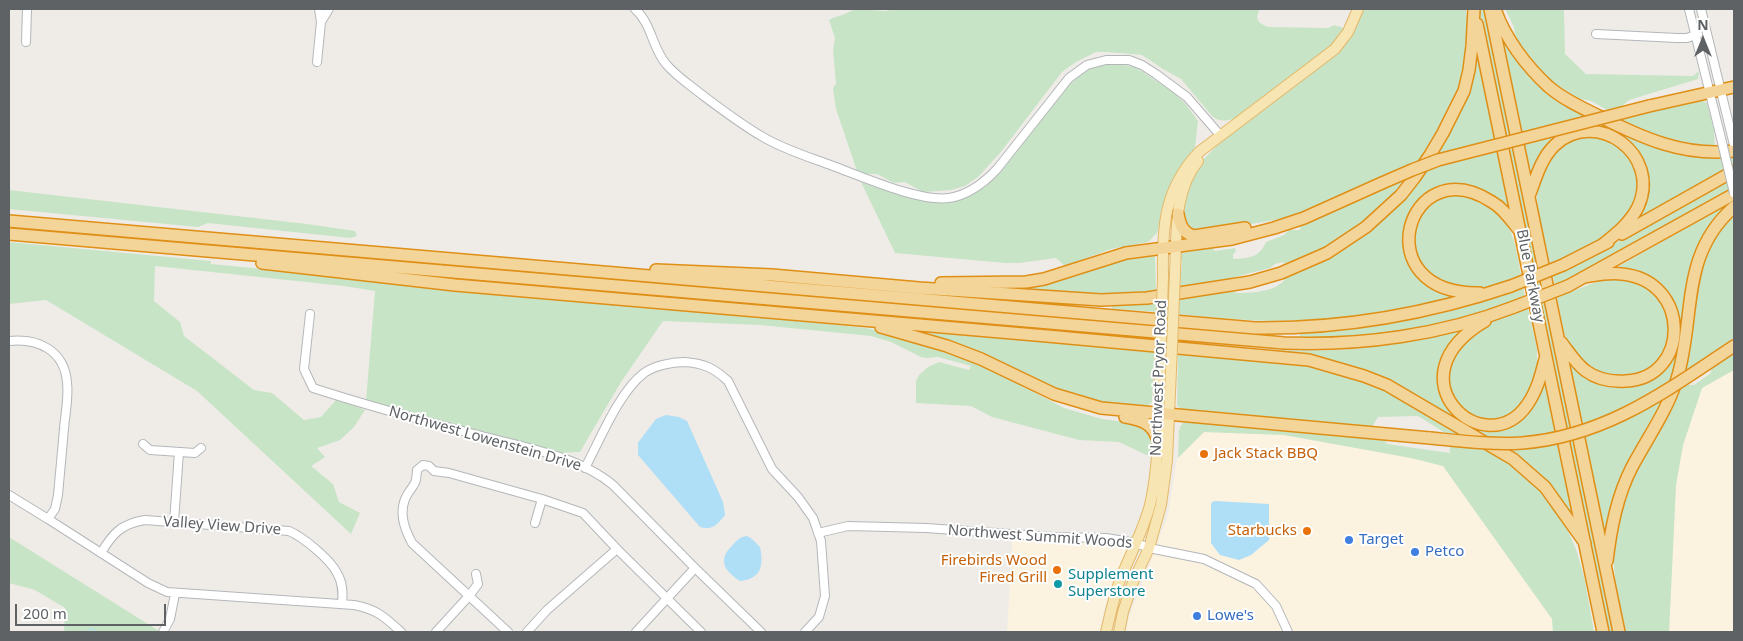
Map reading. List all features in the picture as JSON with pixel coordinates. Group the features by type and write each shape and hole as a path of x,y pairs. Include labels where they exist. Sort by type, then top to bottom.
{"highway":[{"name":"Blue Parkway","path":"1474,9 1602,632"},
{"path":"556,268 725,272 919,288 1101,300 1147,298 1250,282 1281,273 1327,253 1366,227 1401,194 1430,155 1464,91 1470,62 1474,9"},
{"path":"1490,9 1619,632"},
{"path":"1495,9 1513,44 1535,73 1551,88 1580,107 1662,144 1698,152 1734,151"},
{"path":"857,282 1026,282 1044,279 1126,253 1232,239 1304,218 1438,160 1649,106 1734,87"},
{"path":"1529,196 1541,163 1562,139 1584,132 1608,134 1619,139 1638,161 1643,183 1642,195 1631,218 1623,228 1602,245"},
{"path":"9,221 1255,328 1310,327 1384,319 1433,309 1511,286 1563,265 1602,245 1734,171"},
{"path":"1494,292 1472,293 1447,290 1424,275 1411,255 1408,233 1412,221 1418,208 1427,200 1440,193 1464,190 1493,202 1508,216 1521,233"},
{"path":"9,234 1284,344 1327,344 1385,338 1440,328 1499,313 1568,286 1734,193"},
{"path":"1606,573 1610,538 1619,499 1632,467 1666,407 1677,378 1699,255 1716,226 1734,207"},
{"path":"1178,214 1182,228 1186,232 1199,236 1292,222"},
{"path":"188,249 215,257 455,285 1309,360 1364,376 1387,385 1512,459 1545,487 1585,543"},
{"path":"1559,339 1573,358 1586,371 1601,379 1614,382 1632,381 1658,368 1673,344 1675,331 1674,316 1668,302 1650,283 1638,277 1623,274 1609,273 1584,277"},
{"path":"1499,313 1466,333 1457,342 1448,356 1443,383 1445,394 1458,412 1467,419 1489,424 1502,423 1515,417 1526,407 1534,394 1540,380 1546,354"},
{"path":"855,320 947,346 981,359 1054,394 1084,404 1117,410 1497,443 1522,443 1570,435 1599,426 1630,413 1658,397 1734,346"},
{"path":"1026,381 1052,397 1088,411 1147,423 1153,429 1157,438"}],"main road":[{"name":"Northwest Pryor Road","path":"1119,632 1123,612 1133,582 1149,548 1161,505 1165,481 1164,414 1160,370 1164,276 1163,248 1166,210 1177,181 1199,152 1335,49 1348,32 1358,9"},
{"name":"Northwest Pryor Road","path":"1106,632 1112,606 1143,527 1154,486 1157,438 1164,414 1171,370 1178,214 1185,183 1194,166 1220,135"}],"street":[{"path":"26,42 27,9"},
{"path":"317,62 321,22 319,9"},
{"path":"321,22 329,9"},
{"path":"635,9 648,25 657,50 666,65 690,85 763,138 789,150 884,185 927,197 949,198 964,194 986,180 998,169 1064,84 1077,71 1087,65 1106,60 1129,60 1142,65 1156,74 1187,97 1220,135"},
{"path":"1689,9 1734,193"},
{"path":"1702,9 1734,145"},
{"path":"1596,34 1687,38 1695,36 1706,28"},
{"name":"Northwest Lowenstein Drive","path":"310,314 304,369 313,388 387,411 551,455 604,477 761,632"},
{"path":"9,340 23,340 45,345 58,358 65,373 67,392 58,495 55,509 48,519"},
{"path":"585,468 628,389 644,373 659,366 675,362 696,363 717,370 728,381 772,469 798,497 813,518 821,541 825,596 819,617 805,632"},
{"path":"143,444 150,450 195,453 201,448"},
{"path":"174,522 179,452"},
{"path":"508,632 412,543 407,534 402,510 407,495 417,482 417,470 423,465 430,466 434,471 449,473 542,499 583,513 701,632"},
{"path":"9,495 148,583 174,594 354,605 373,610 401,632"},
{"path":"535,523 542,499"},
{"name":"Valley View Drive","path":"101,553 114,533 127,525 145,520 280,530 296,534 336,571 342,589 342,604"},
{"name":"Northwest Summit Woods","path":"818,533 848,526 930,528 1053,537 1106,538 1136,543 1149,548 1204,559 1256,584 1276,606 1288,632"},
{"path":"527,632 547,610 617,549"},
{"path":"636,632 695,568"},
{"path":"436,632 478,584 476,574"},
{"path":"164,632 170,619 174,594"}],"shaded area":[{"path":"1734,370 1734,632 1669,632 1676,485 1683,445 1702,388"},
{"path":"1204,432 1284,435 1411,458 1443,466 1552,619 1553,632 1126,632 1129,617 1168,515 1177,458"},
{"path":"1013,534 1129,542 1104,609 1100,632 1007,632"}],"green space":[{"path":"854,9 884,11 898,9 1260,9 1257,16 1258,21 1269,27 1328,28 1334,25 1344,28 1345,32 1320,56 1292,78 1234,119 1225,121 1212,116 1181,79 1142,55 1096,52 1076,62 1062,72 1000,153 978,177 965,186 951,190 923,192 905,182 894,183 877,174 864,174 857,171 836,109 833,88 836,84 833,50 835,38 829,20"},
{"path":"1360,9 1466,9 1469,45 1459,92 1423,159 1302,212 1281,219 1198,233 1190,232 1182,216 1184,198 1194,171 1224,138 1336,51"},
{"path":"1479,9 1485,9 1613,632 1607,632"},
{"path":"1508,9 1564,9 1565,54 1586,74 1693,76 1699,71 1698,79 1629,100 1622,108 1609,111 1591,101 1580,99 1546,76 1519,43 1506,11"},
{"path":"1499,27 1526,68 1632,135 1734,154 1734,166 1631,223 1643,203 1632,147 1576,131 1531,175"},
{"path":"1476,45 1512,219 1502,208 1453,187 1406,226 1404,235 1405,250 1411,262 1428,279 1454,297 1364,314 1295,321 1252,320 1112,309 1112,303 1233,290 1236,293 1250,293 1273,288 1279,285 1288,274 1356,237 1436,149"},
{"path":"1111,63 1135,67 1173,92 1185,103 1198,121 1195,147 1168,189 1157,233 1148,242 1111,249 1065,266 1056,258 1005,263 895,253 861,182 898,195 933,202 967,197 983,188 999,174 1068,86 1083,72 1092,67"},
{"path":"1700,100 1707,103 1714,131 1715,150 1680,146 1612,119"},
{"path":"1585,137 1609,141 1627,154 1637,173 1638,184 1634,205 1623,221 1594,243 1550,263 1538,210 1537,188 1539,179 1551,157 1559,149 1574,140"},
{"path":"1414,171 1384,207 1331,246 1286,266 1283,262 1275,264 1270,268 1227,279 1227,281 1180,290 1182,260 1179,259 1180,253 1212,248 1215,251 1235,248 1236,251 1233,259 1253,256 1260,251 1266,242 1284,235 1289,230 1300,230 1300,222"},
{"path":"1734,177 1734,189 1579,276 1555,286 1553,275 1605,249"},
{"path":"9,190 307,224 355,231 357,236 350,238 208,223 198,227 9,209"},
{"path":"1460,193 1486,204 1504,219 1512,236 1521,275 1495,285 1474,289 1441,284 1414,259 1414,221 1435,199"},
{"path":"1729,203 1729,206 1712,225 1674,374 1606,542 1567,357 1626,386 1643,382 1671,357 1669,301 1616,268"},
{"path":"1731,214 1734,223 1734,338 1680,375 1705,249"},
{"path":"9,242 211,261 211,264 866,328 920,340 972,360 1064,408 1102,419 1141,424 1151,433 1153,458 1119,442 1079,440 992,417 971,406 916,403 916,381 919,375 928,367 939,362 969,370 971,366 938,357 921,357 891,342 871,336 760,325 663,321 621,382 580,452 558,453 366,401 375,291 155,266 154,301 180,322 184,336 254,390 272,393 304,420 321,417 337,399 365,410 354,427 340,440 317,448 325,457 311,466 333,484 339,502 360,513 351,534 197,391 46,300 9,304"},
{"path":"1155,255 1156,293 1125,297 1000,288 1018,287 1115,259"},
{"path":"1616,278 1644,286 1658,297 1666,310 1669,326 1666,350 1651,370 1626,380 1590,372 1570,347 1564,333 1557,297 1599,281"},
{"path":"1523,287 1525,297 1498,308 1443,323 1386,333 1300,339 1300,333 1386,324 1442,313 1469,306"},
{"path":"1528,308 1537,349 1537,366 1527,398 1506,417 1488,420 1472,416 1455,402 1451,395 1448,371 1456,349 1489,322"},
{"path":"1466,328 1458,336 1443,360 1453,411 1502,425 1544,380 1575,526 1550,490 1379,379 1229,349 1228,347 1288,350 1368,348"},
{"path":"905,329 1155,350 1152,402 1147,406 1103,402 1074,395 963,349"},
{"path":"1178,352 1317,366 1380,387 1507,461 1541,490 1566,526 1577,552 1585,581 1594,632 1553,632 1552,619 1443,466 1411,458 1284,435 1204,432 1178,458 1179,430 1181,429 1179,428 1183,423 1189,421 1382,436 1387,444 1450,453 1449,443 1453,438 1418,416 1378,417 1372,427 1204,414 1181,409 1177,406"},
{"path":"1734,353 1734,370 1702,388 1683,445 1676,485 1669,632 1626,632 1616,589 1613,557 1620,501 1675,389 1685,385 1694,385 1711,373 1711,368"},
{"path":"9,537 159,631 64,632 65,608 35,590 9,583"}],"water":[{"path":"666,415 679,417 687,421 723,502 725,515 717,524 711,527 700,527 638,455 638,443 640,440 656,419"},
{"path":"1215,501 1269,504 1269,540 1251,555 1239,560 1220,555 1211,543 1211,504"},
{"path":"747,536 760,547 762,560 757,574 753,578 740,581 727,570 724,562 727,552 736,541"}],"waterway":[{"path":"86,632 91,628 97,632"}],"place":[{"name":"Jack Stack BBQ","path":"1204,454"},
{"name":"Starbucks","path":"1307,531"},
{"name":"Target","path":"1349,540"},
{"name":"Petco","path":"1415,552"},
{"name":"Firebirds Wood Fired Grill","path":"1057,570"},
{"name":"Supplement Superstore","path":"1058,584"},
{"name":"Lowe's","path":"1197,616"}]}
